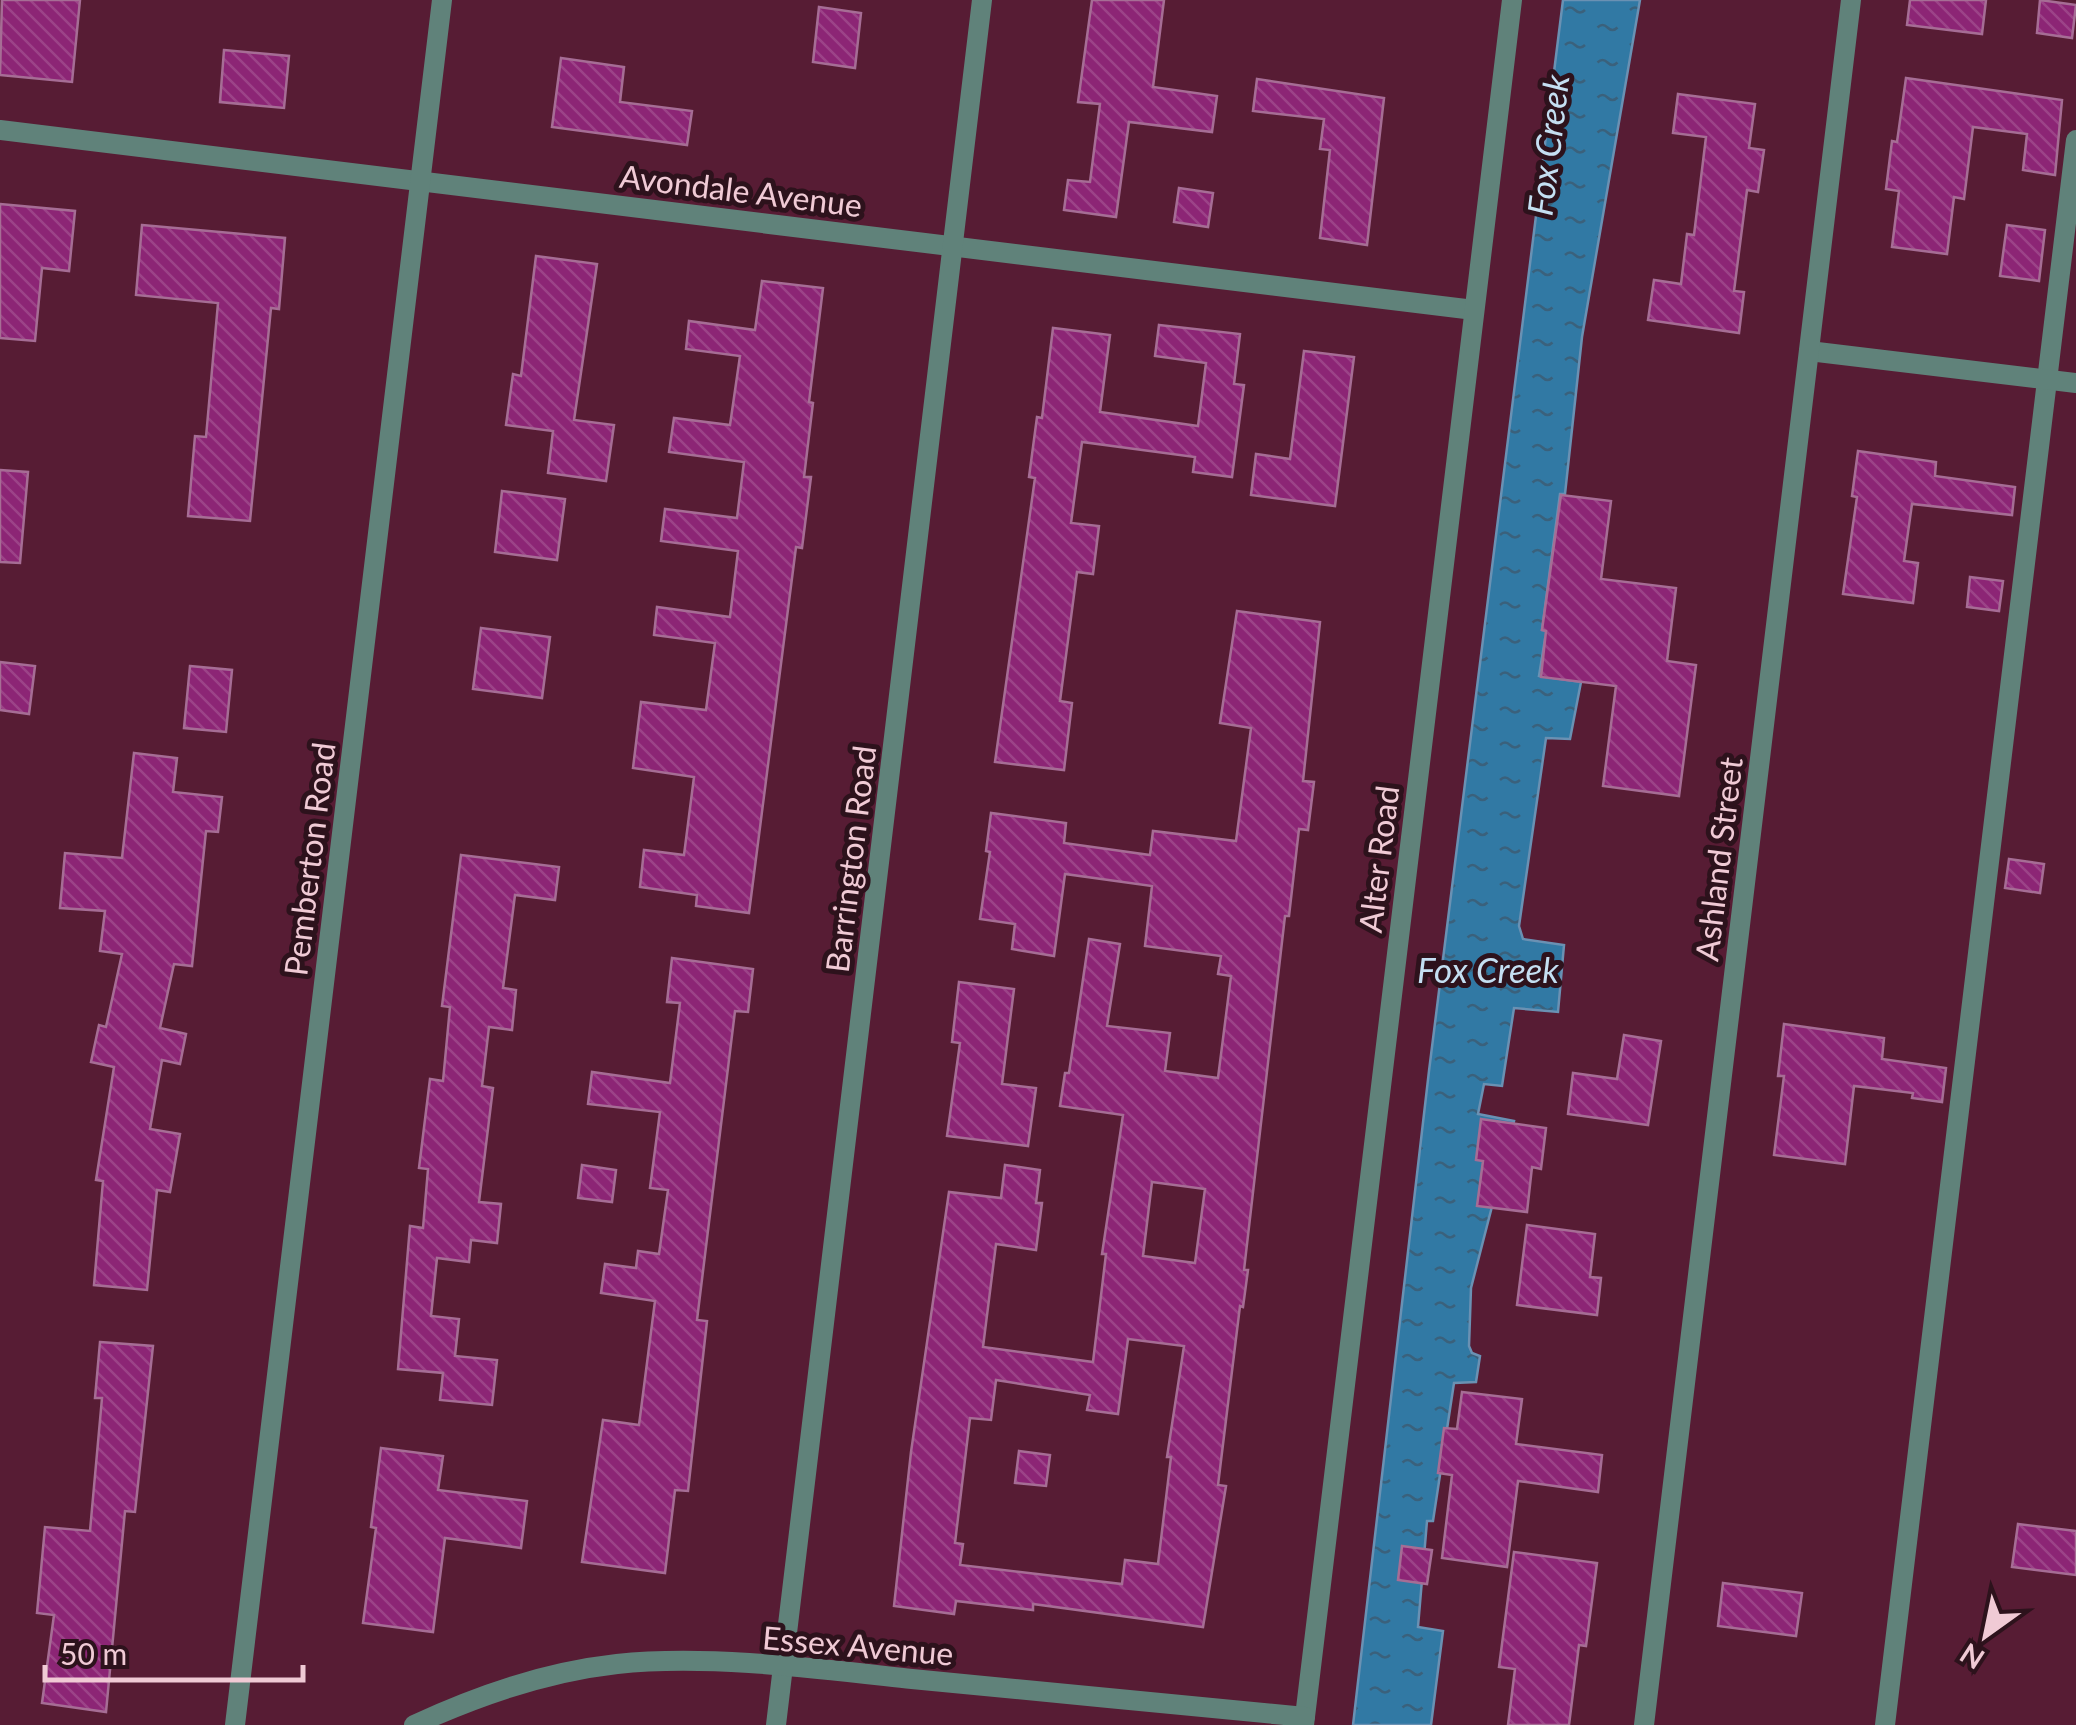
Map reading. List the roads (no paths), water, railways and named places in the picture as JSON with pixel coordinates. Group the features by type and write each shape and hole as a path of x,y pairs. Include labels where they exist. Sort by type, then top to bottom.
{"street":[{"name":"Pemberton Road","path":"235,1725 442,0"},
{"name":"Barrington Road","path":"776,1725 982,0"},
{"name":"Alter Road","path":"1304,1721 1512,0"},
{"name":"Ashland Street","path":"1644,1725 1851,0"},
{"name":"Avondale Avenue","path":"0,130 1474,310"},
{"path":"1885,1725 2076,140"},
{"path":"1809,350 2076,384"},
{"name":"Essex Avenue","path":"414,1725 495,1691 544,1676 618,1664 692,1662 1304,1721"}],"water":[{"name":"Fox Creek","path":"1563,0 1640,0 1582,337 1565,494 1560,494 1542,630 1594,638 1592,645 1545,639 1539,676 1581,682 1570,739 1546,738 1519,926 1523,939 1564,945 1558,1012 1514,1008 1502,1086 1484,1084 1478,1114 1514,1121 1471,1288 1469,1346 1472,1353 1480,1356 1476,1382 1454,1383 1433,1521 1427,1521 1418,1627 1443,1631 1431,1725 1353,1725 1429,1071"}]}
